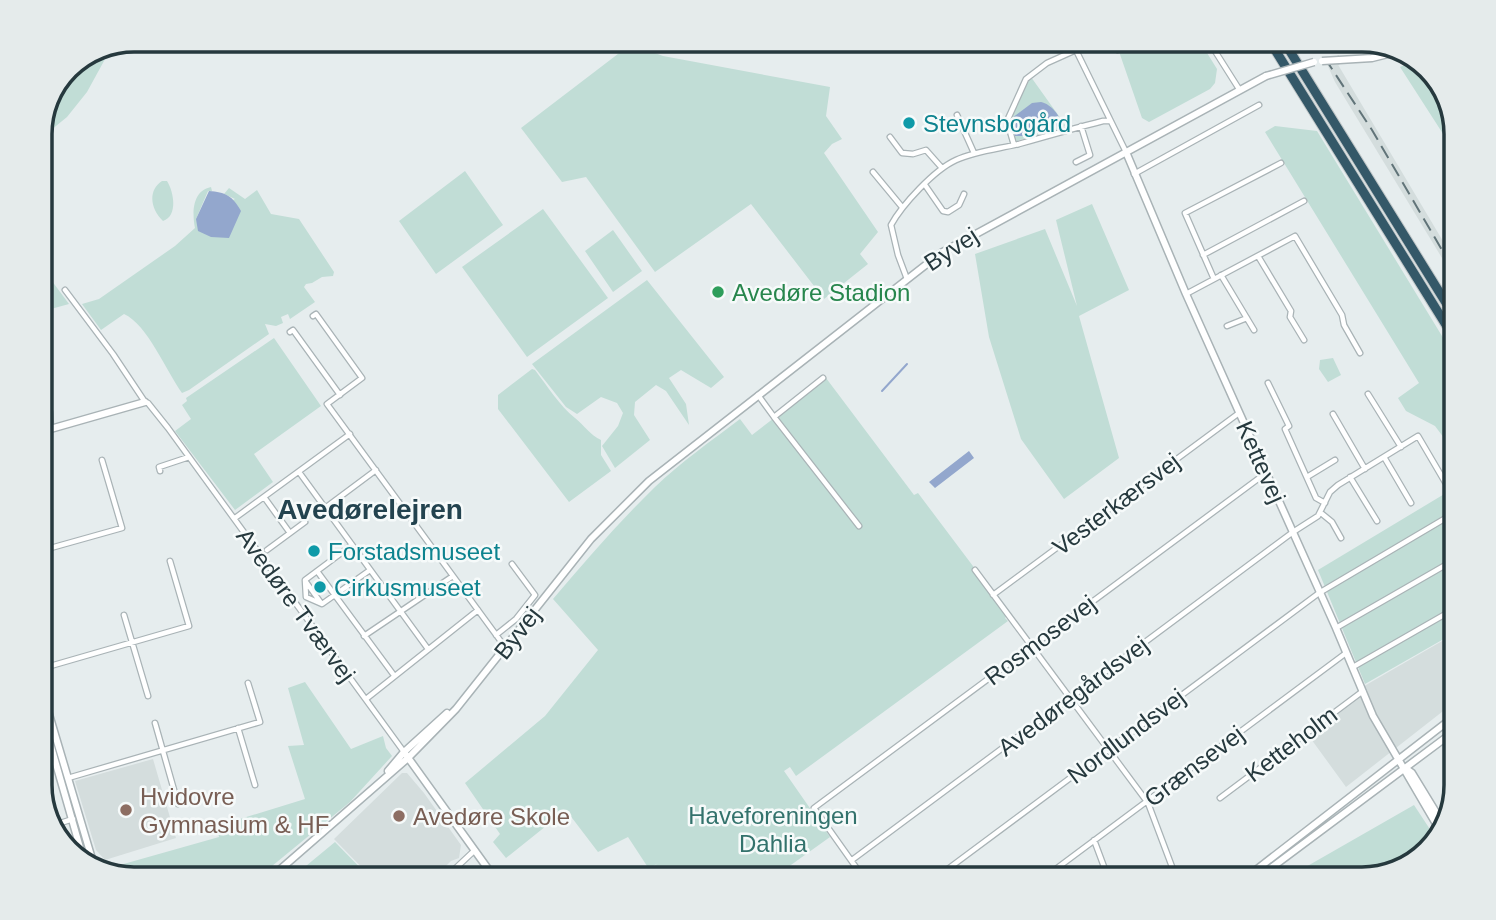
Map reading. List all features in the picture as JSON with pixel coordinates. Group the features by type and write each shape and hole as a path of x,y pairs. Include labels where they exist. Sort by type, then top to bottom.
{"highway":[{"path":"1276,52 1443,321"},
{"path":"1290,52 1443,298"}],"street":[{"path":"1014,145 1007,121 1026,79 1047,63 1072,52"},
{"path":"1077,52 1126,152"},
{"path":"1216,52 1239,89"},
{"name":"Byvej","path":"283,867 373,789 462,701 591,539 649,481 757,394 941,253 1266,76 1318,62 1383,55"},
{"path":"1134,174 1259,105"},
{"path":"957,115 974,153"},
{"path":"907,279 902,270 891,225 902,207 943,168 954,160 974,153 1110,121"},
{"path":"1076,162 1090,155 1081,126"},
{"path":"890,137 902,153 913,154 926,150 943,168"},
{"name":"Kettevej","path":"1126,152 1186,294 1378,726 1405,768"},
{"path":"1214,279 1185,213 1281,163"},
{"path":"873,172 902,207"},
{"path":"925,185 943,211 947,212 959,205 964,194"},
{"path":"1203,255 1304,201"},
{"path":"1186,294 1295,236 1342,315 1344,326 1360,353"},
{"path":"1258,256 1292,311 1290,317 1304,340"},
{"path":"1221,275 1254,330"},
{"name":"Avedøre Tværvej","path":"65,290 406,755"},
{"path":"313,316 316,314 362,378 327,404 505,648"},
{"path":"1227,326 1247,318"},
{"path":"290,332 293,330 340,394"},
{"path":"774,417 823,379"},
{"path":"1268,383 1289,426 1285,429 1316,498 1326,503"},
{"path":"757,394 859,526"},
{"path":"1368,394 1401,447"},
{"path":"53,428 145,402"},
{"name":"Vesterkærsvej","path":"993,595 1239,413"},
{"path":"1332,414 1365,469"},
{"path":"234,519 350,434"},
{"path":"1341,538 1332,522 1321,513 1334,488 1419,436 1444,479"},
{"path":"160,471 159,467 189,457"},
{"path":"1384,457 1411,503"},
{"path":"53,547 122,527 102,460"},
{"path":"1307,477 1335,460"},
{"path":"325,508 376,470"},
{"path":"299,472 428,649"},
{"name":"Rosmosevej","path":"852,860 814,808 1266,473"},
{"path":"1350,477 1377,521"},
{"path":"264,497 290,533"},
{"name":"Avedøregårdsvej","path":"852,860 1321,513"},
{"name":"Nordlundsvej","path":"950,867 1319,593 1444,519"},
{"path":"267,550 305,522"},
{"path":"305,580 352,545"},
{"path":"53,664 189,626 170,561"},
{"path":"496,635 516,619 535,595 512,564"},
{"path":"1336,628 1444,566"},
{"path":"322,604 370,570"},
{"path":"975,570 1146,801 1172,867"},
{"path":"317,571 393,674"},
{"path":"364,636 453,576"},
{"path":"305,580 306,597"},
{"path":"305,580 322,604"},
{"path":"296,604 306,597"},
{"path":"306,597 322,604"},
{"path":"366,699 478,610"},
{"path":"124,615 148,696"},
{"path":"1353,667 1444,615"},
{"name":"Grænsevej","path":"1058,867 1347,653"},
{"path":"65,779 260,722 248,683"},
{"name":"Ketteholm","path":"1220,798 1363,691"},
{"path":"155,723 178,804"},
{"path":"1260,867 1444,724"},
{"path":"238,728 255,785"},
{"path":"1272,867 1444,739"},
{"path":"53,742 90,855"},
{"path":"406,755 487,867"},
{"path":"1405,768 1412,773 1438,815"},
{"path":"1405,768 1407,776 1435,822"},
{"path":"61,823 76,818"},
{"path":"76,818 82,849"},
{"path":"1094,840 1104,867"},
{"path":"456,867 475,849"},
{"path":"852,860 857,867"}],"shaded area":[{"path":"1337,63 1443,241 1443,260 1335,82 1327,64"},
{"path":"1444,640 1444,710 1346,787 1306,732 1366,685"},
{"name":"Hvidovre Gymnasium & HF","path":"153,759 176,838 105,860 96,850 75,781"},
{"name":"Avedøre Skole","path":"402,773 407,773 461,845 459,858 445,867 361,867 334,839"}],"green space":[{"path":"621,52 652,52 830,87 826,116 842,139 832,144 824,153 878,232 860,254 868,264 824,299 751,204 655,272 586,177 562,182 521,128"},
{"path":"1119,52 1206,52 1217,69 1215,83 1210,89 1149,122 1142,118"},
{"path":"106,58 87,92 67,117 53,128 54,118 66,89 76,76"},
{"path":"1405,65 1412,69 1434,97 1442,118 1443,134 1400,67"},
{"path":"1031,77 1066,126 1010,143 1003,120 1007,114 1012,113"},
{"path":"1275,126 1317,131 1443,338 1443,437 1435,426 1406,411 1398,398 1419,383 1265,132"},
{"path":"465,171 503,225 436,274 399,221"},
{"path":"162,181 167,181 173,197 171,214 163,221 152,201 154,190"},
{"path":"211,187 212,191 208,191 196,219 235,199 224,194 229,188 245,199 257,190 271,214 299,219 334,272 333,276 322,277 304,287 315,302 290,319 288,314 281,317 283,323 276,326 265,324 269,334 182,393 149,338 132,319 124,314 101,330 82,304 99,299 175,246 195,228 195,203 200,193"},
{"path":"1092,204 1129,290 1079,316 1119,458 1064,499 1021,439 989,337 975,254 1045,229 1077,306 1056,220"},
{"path":"543,209 608,298 527,357 462,267"},
{"path":"613,230 642,271 613,292 585,251"},
{"path":"647,280 724,377 711,388 681,370 669,378 686,404 689,425 666,391 656,385 635,402 634,415 650,440 615,468 602,446 618,426 623,413 617,403 601,397 577,414 566,407 532,364"},
{"path":"53,282 69,304 53,308"},
{"path":"274,338 321,406 254,454 273,482 235,510 175,431 191,419 182,405 187,401 186,398"},
{"path":"1333,358 1341,375 1328,382 1319,369 1320,360"},
{"path":"532,369 564,407 601,440 601,455 611,471 569,502 498,409 498,395"},
{"name":"Haveforeningen Dahlia","path":"826,378 914,495 918,493 1009,614 1005,618 1008,621 796,776 790,767 784,771 830,837 788,867 653,867 658,863 648,867 628,837 598,852 566,810 506,858 493,842 500,834 465,783 545,716 598,650 553,599 629,514 686,460 740,419 752,435"},
{"path":"1444,494 1444,639 1365,684 1318,570"},
{"path":"305,682 351,749 383,736 386,748 392,756 350,802 271,867 120,866 219,837 217,826 305,799 288,746 304,745 288,688"},
{"path":"1414,805 1431,830 1412,851 1383,865 1306,867"},
{"path":"335,842 359,867 305,867"}],"water":[{"path":"1041,102 1055,111 1061,125 1015,136 1011,126 1012,118 1032,103"},
{"path":"209,191 228,196 241,211 229,238 211,237 198,231 196,219"},
{"path":"969,451 974,458 935,488 929,482"}],"waterway":[{"path":"882,391 907,364"}],"railway":[{"path":"1321,52 1372,130 1443,252"}],"place":[{"name":"Stevnsbogård","path":"909,123"},
{"name":"Avedøre Stadion","path":"718,292"},
{"name":"Forstadsmuseet","path":"314,551"},
{"name":"Cirkusmuseet","path":"320,587"},
{"name":"Hvidovre Gymnasium & HF","path":"126,810"},
{"name":"Avedøre Skole","path":"399,816"}],"district":[{"name":"Avedørelejren","path":"370,509"}]}
